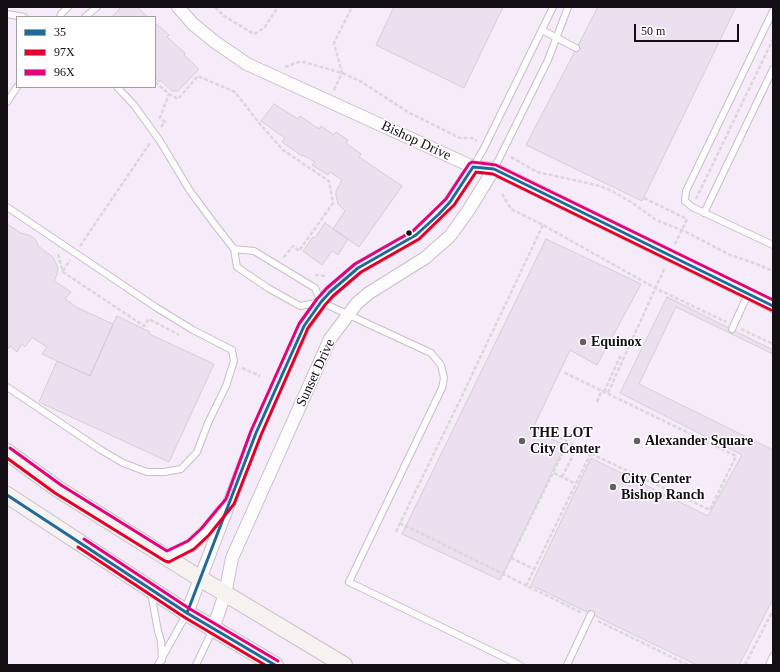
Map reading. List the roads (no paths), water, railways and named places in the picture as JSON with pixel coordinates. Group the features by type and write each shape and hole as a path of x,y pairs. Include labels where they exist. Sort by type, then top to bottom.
{"main road":[{"path":"7,452 58,489 225,594 344,665"},
{"path":"7,495 187,613 275,665"}],"street":[{"name":"Bishop Drive","path":"178,7 193,24 215,42 247,64 473,167 494,169 773,306"},
{"path":"187,613 256,433 304,326 330,292 358,268 416,235 450,202 473,167"},
{"name":"Sunset Drive","path":"213,629 225,594 232,558 330,339 357,303 369,293 425,258 450,236 468,211 494,169"},
{"path":"167,557 191,545 205,532 230,502"}],"lane":[{"path":"60,16 68,7"},
{"path":"86,16 96,7"},
{"path":"473,167 486,145 553,7"},
{"path":"494,169 548,60 568,7"},
{"path":"773,11 686,191 685,201 692,207 773,245"},
{"path":"7,14 18,16"},
{"path":"542,30 576,48"},
{"path":"704,213 773,69"},
{"path":"7,102 16,88"},
{"path":"118,88 134,105 155,135 190,191 234,249 237,267 268,288 300,306 321,302 431,353 440,365 444,378 442,388 349,582 520,665"},
{"path":"7,207 163,312 193,330 232,350 234,363 226,386 208,423 197,452 181,469 164,472 147,472 123,463 7,387"},
{"path":"234,249 254,251 315,288 321,302"},
{"path":"733,328 748,294"},
{"path":"151,589 158,630 162,642 160,662"},
{"path":"160,662 187,613"},
{"path":"567,665 591,615"},
{"path":"196,665 213,629"},
{"path":"769,665 773,656"}],"place":[{"name":"Equinox","path":"583,342"},
{"name":"THE LOT City Center","path":"522,441"},
{"name":"Alexander Square","path":"637,441"},
{"name":"City Center Bishop Ranch","path":"613,487"}]}
